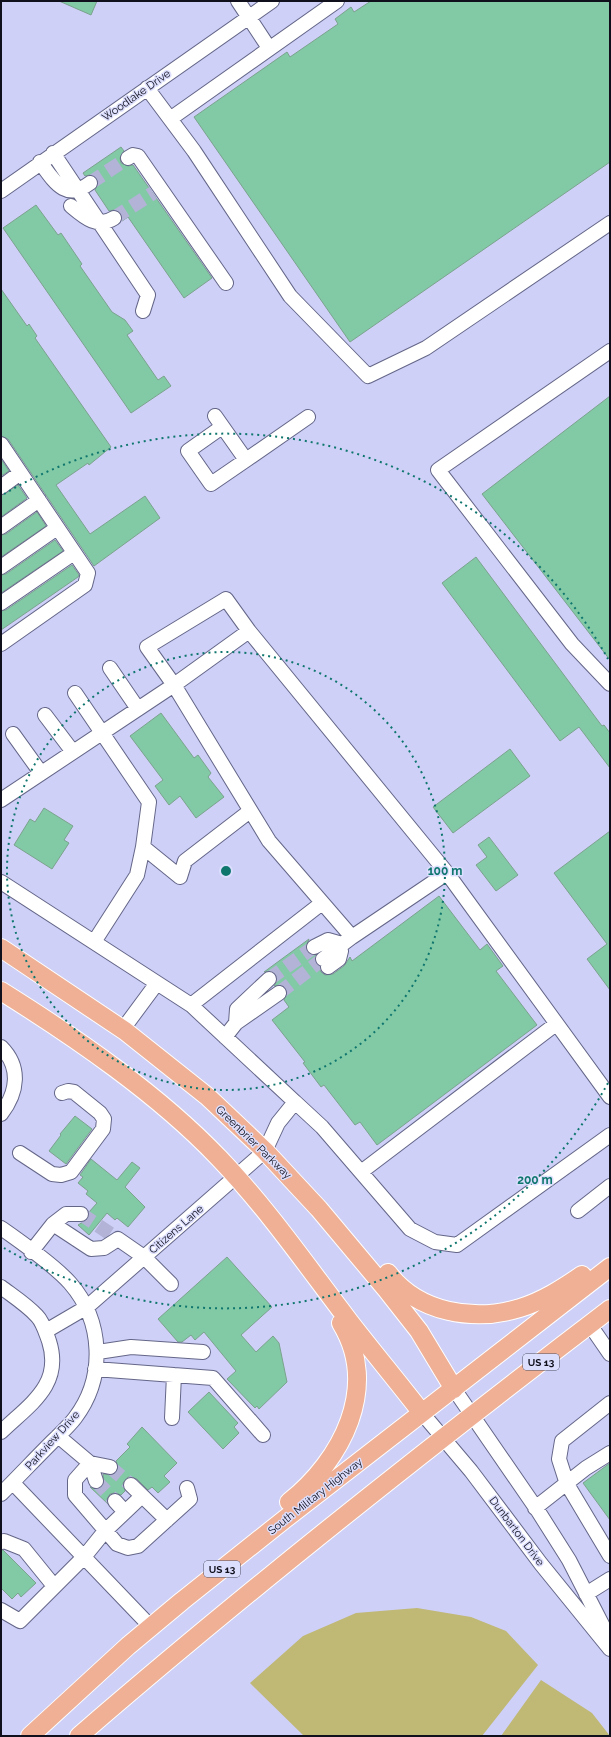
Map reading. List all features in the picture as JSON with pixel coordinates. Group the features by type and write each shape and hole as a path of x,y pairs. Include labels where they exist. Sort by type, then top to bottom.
{"main road":[{"name":"Greenbrier Parkway","path":"1,948 123,1029 208,1097 283,1168 339,1233 419,1331 454,1389"},
{"path":"1,991 121,1073 190,1130 236,1176 290,1242 349,1322 422,1413"},
{"path":"339,1233 378,1262 393,1280 408,1294 433,1307 468,1314 504,1312 540,1300 581,1276 610,1254"},
{"path":"198,1588 242,1538 296,1496 330,1460 344,1436 355,1405 357,1369 352,1343 339,1320 314,1287 290,1242"},
{"name":"South Military Highway","path":"30,1736 151,1627 198,1588 610,1267"},
{"name":"US 13","path":"79,1736 181,1648 442,1437 610,1309"}],"street":[{"path":"238,1 269,48"},
{"name":"Woodlake Drive","path":"1,190 272,1"},
{"path":"170,119 337,1"},
{"path":"147,88 194,151 290,296 368,376 426,348 610,223"},
{"path":"53,153 84,187 100,223 148,295 143,311"},
{"path":"128,158 133,155 138,156 156,190 226,283"},
{"path":"40,162 57,185 70,191 84,187"},
{"path":"72,206 90,220 100,223 108,222 114,218"},
{"path":"610,351 438,470 572,644 610,684"},
{"path":"246,460 218,421 188,451 211,484 246,460 308,417"},
{"path":"1,644 86,585 88,573 2,448"},
{"path":"1,487 20,473"},
{"path":"1,527 39,500"},
{"path":"1,567 58,528"},
{"path":"1,603 74,552"},
{"path":"347,941 322,903 280,855 250,811 174,685 147,647 226,599 249,631 447,874 610,1097"},
{"path":"3,794 41,773 103,733 174,685 249,631"},
{"path":"110,668 138,709"},
{"path":"75,693 149,802 143,847 137,875 94,942"},
{"path":"45,715 73,752"},
{"path":"13,734 41,773"},
{"path":"143,847 180,877 185,862 250,811"},
{"path":"325,963 347,941 447,874"},
{"path":"1,882 191,1004 322,1127 410,1229 435,1242 457,1244 610,1135"},
{"path":"191,1004 322,903"},
{"path":"314,947 328,940 347,941"},
{"path":"236,1023 237,1009 269,979"},
{"path":"123,1029 157,982"},
{"path":"225,1037 236,1023 281,996"},
{"path":"361,1172 556,1024"},
{"path":"1,1047 11,1058 15,1088 10,1102 1,1114"},
{"path":"20,1153 52,1174 61,1175 72,1172 103,1129 104,1119 100,1113 74,1092 68,1091 62,1093"},
{"path":"265,1151 278,1123 295,1102"},
{"name":"Citizens Lane","path":"46,1331 87,1307 265,1151"},
{"path":"578,1211 610,1186"},
{"path":"32,1252 53,1224 66,1214 81,1214"},
{"path":"53,1224 91,1249 104,1248 118,1239 144,1257 171,1284"},
{"name":"Parkview Drive","path":"1,1228 69,1282 87,1307 95,1330 98,1352 87,1398 75,1418 1,1494"},
{"path":"1,1286 38,1316 46,1331 53,1355 51,1377 40,1394 1,1432"},
{"path":"590,1325 610,1354"},
{"path":"98,1352 131,1347 203,1352"},
{"path":"95,1369 213,1378 263,1435"},
{"path":"172,1418 174,1375"},
{"path":"454,1389 569,1560 610,1640"},
{"path":"610,1403 562,1441 559,1459 566,1484 610,1556"},
{"name":"Dunbarton Drive","path":"422,1413 471,1471 541,1564 610,1649"},
{"path":"58,1436 90,1463 110,1467"},
{"path":"535,1508 586,1468 610,1453"},
{"path":"90,1463 96,1481"},
{"path":"90,1463 75,1480 75,1495 117,1544 128,1548 138,1546 190,1499 187,1488"},
{"path":"12,1483 151,1627"},
{"path":"130,1486 168,1520"},
{"path":"1,1610 20,1621 84,1557 105,1531 142,1496"},
{"path":"115,1501 124,1512"},
{"path":"1,1542 4,1541 24,1549 54,1586"},
{"path":"586,1594 610,1579"}],"shaded area":[{"path":"417,1608 471,1617 506,1631 538,1665 482,1736 304,1736 250,1683 303,1636 356,1613"},
{"path":"541,1680 592,1713 610,1736 501,1736"}],"building":[{"path":"59,1 97,1 91,15"},
{"path":"371,1 610,1 610,162 350,342 194,117 287,52 290,57 338,24 335,19 351,7 354,12"},
{"path":"121,147 124,151 120,158 121,163 128,166 133,165 212,278 184,298 128,217 122,221 122,215 119,211 109,211 95,190 98,183 97,178 90,175 85,176 83,173"},
{"path":"36,205 58,235 61,233 82,264 80,266 112,312 125,320 133,331 127,335 158,380 164,376 171,386 131,413 3,228"},
{"path":"1,289 27,326 29,324 37,336 35,338 111,447 89,465 88,463 56,485 90,534 145,496 160,518 94,566 8,439 1,436"},
{"path":"610,396 610,660 482,494"},
{"path":"1,459 9,471 1,476"},
{"path":"18,485 27,498 1,517 1,495"},
{"path":"37,512 46,526 1,557 1,535 6,534"},
{"path":"55,540 63,551 1,593 1,575 6,574"},
{"path":"476,557 602,726 604,725 610,733 610,768 579,727 560,741 442,583"},
{"path":"72,565 79,575 78,577 1,630 1,611 6,610"},
{"path":"161,713 194,758 198,755 211,773 208,777 224,797 196,818 180,796 169,805 155,786 163,780 130,736"},
{"path":"510,749 530,776 453,833 433,807"},
{"path":"44,808 73,826 64,840 69,843 52,869 14,845 30,819 35,822"},
{"path":"610,831 610,990 587,959 607,944 554,873"},
{"path":"489,837 518,875 496,891 476,865 487,857 478,845"},
{"path":"439,896 480,950 487,944 503,966 496,971 537,1025 377,1145 360,1122 355,1125 324,1085 321,1087 303,1063 305,1062 272,1020 289,1007 284,1000 287,992 282,985 274,986 277,981 275,973 271,971 264,972 309,939 306,946 307,951 310,954 316,955 315,960 321,972 325,975 333,974 344,966 350,957 352,961"},
{"path":"75,1116 92,1129 66,1164 49,1151 61,1135 60,1134"},
{"path":"91,1159 117,1180 132,1162 140,1168 125,1187 145,1207 128,1227 117,1218 115,1220 107,1213 89,1235 78,1225 88,1219 89,1212 97,1203 86,1194 88,1191 78,1183 83,1177 80,1175"},
{"path":"227,1257 272,1307 241,1335 256,1352 273,1336 279,1343 287,1382 259,1409 257,1406 255,1408 227,1379 236,1371 204,1332 195,1340 191,1335 182,1342 178,1342 158,1319"},
{"path":"209,1392 238,1423 234,1427 239,1433 223,1449 188,1412"},
{"path":"142,1427 177,1463 164,1476 170,1482 158,1493 152,1487 148,1490 137,1479 128,1477 123,1483 125,1491 121,1495 114,1493 110,1494 107,1499 108,1504 90,1487 99,1489 104,1483 103,1474 112,1475 117,1472 118,1468 116,1461 130,1447 127,1444"},
{"path":"610,1463 610,1520 583,1483"},
{"path":"1,1550 3,1550 36,1583 21,1597 18,1593 12,1599 1,1588"}],"tunnel":[{"path":"90,183 128,158"},
{"path":"114,218 153,193"},
{"path":"269,979 314,947"},
{"path":"279,993 323,959"},
{"path":"81,1214 118,1239"},
{"path":"110,1467 131,1485"},
{"path":"96,1481 115,1501"}]}
